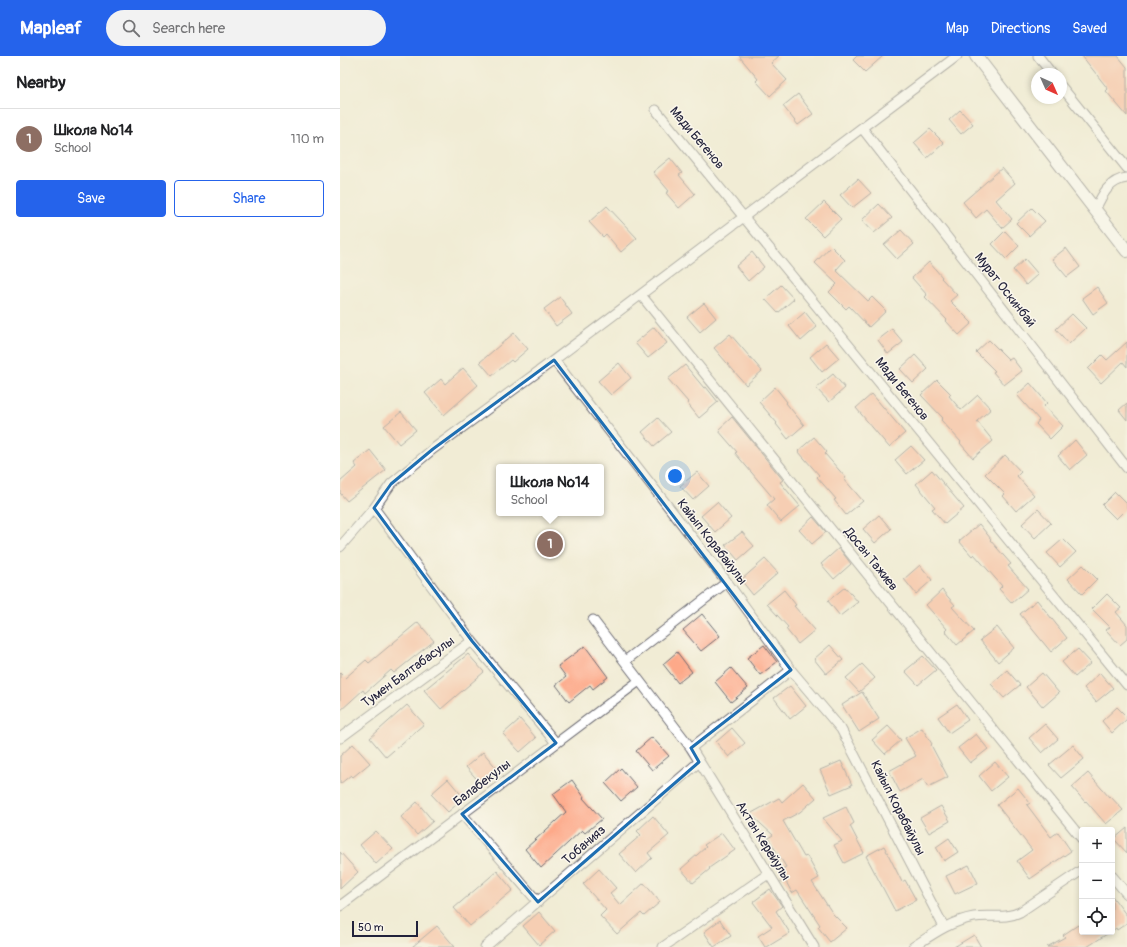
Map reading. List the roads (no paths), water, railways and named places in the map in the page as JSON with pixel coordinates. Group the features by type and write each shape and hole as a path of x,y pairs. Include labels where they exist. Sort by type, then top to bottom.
{"main road":[{"path":"976,56 1127,251"}],"street":[{"path":"340,547 374,508 391,484 427,454 957,56"},
{"path":"1038,56 1047,68"},
{"path":"1067,93 1127,168"},
{"name":"Мади Бегенов","path":"656,110 745,216 1127,685"},
{"name":"Мурат Оскинбай","path":"862,128 1127,468"},
{"path":"1095,210 1102,196 1110,185 1127,178"},
{"name":"Досан Тажиев","path":"640,295 1079,835"},
{"name":"Кайып Корабайулы","path":"554,360 727,582 791,670 841,729 944,927"},
{"path":"374,508 472,641 556,743"},
{"path":"624,661 727,582"},
{"name":"Актан Керейулы","path":"593,620 691,748 814,947"},
{"name":"Тумен Балтабасулы","path":"340,738 472,641"},
{"path":"691,748 791,670"},
{"name":"Балабекулы","path":"340,906 639,681"},
{"name":"Тобанияз","path":"485,947 699,762"},
{"path":"462,814 538,902"},
{"path":"913,947 944,927 976,916 1012,916 1079,872"},
{"path":"663,947 768,874"},
{"path":"1115,880 1127,894"}],"place":[{"name":"Школа №14","path":"550,544"}]}
